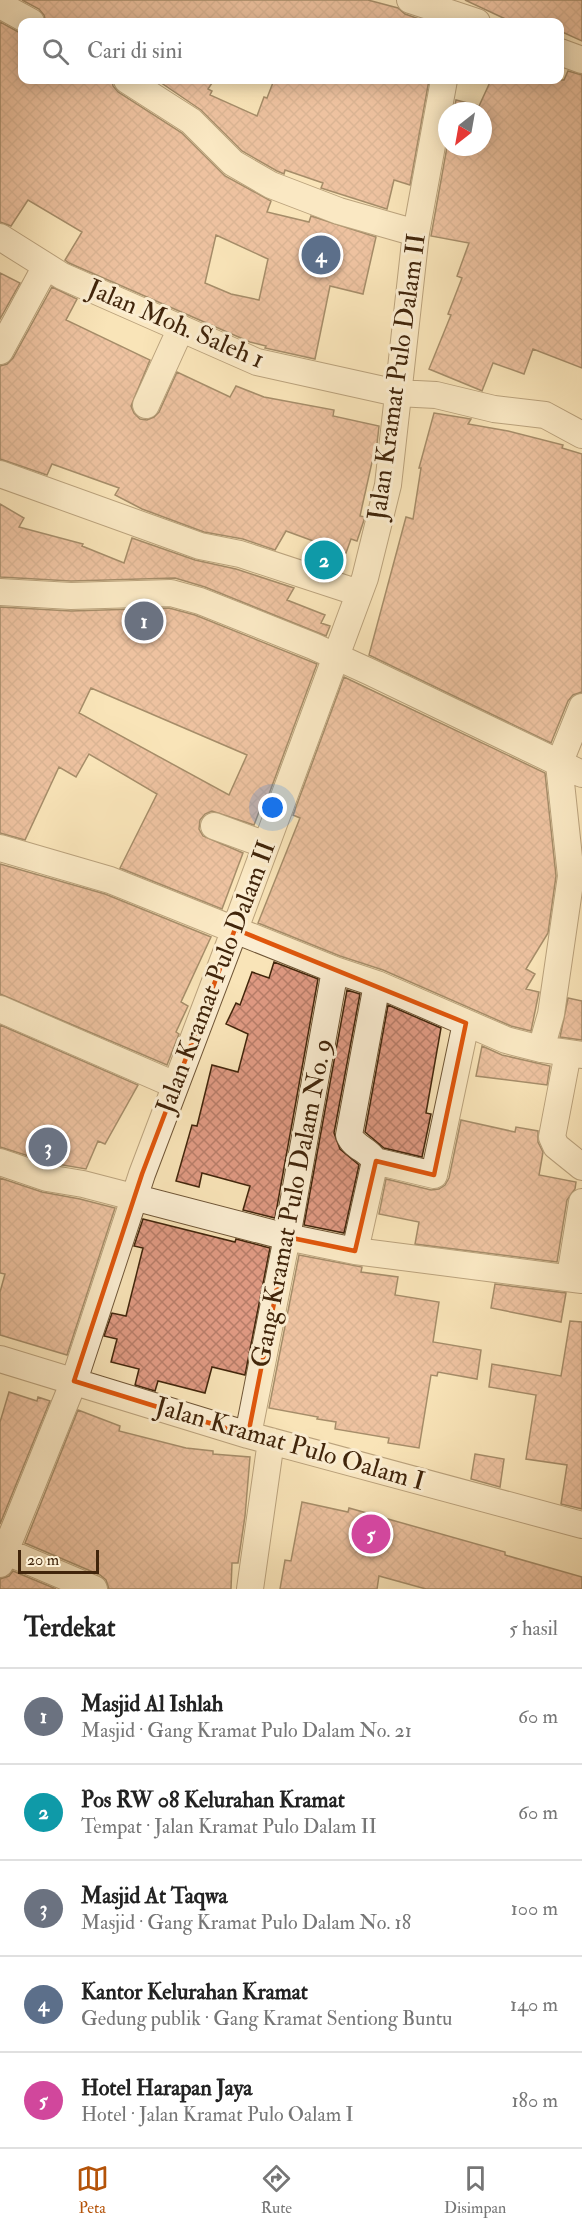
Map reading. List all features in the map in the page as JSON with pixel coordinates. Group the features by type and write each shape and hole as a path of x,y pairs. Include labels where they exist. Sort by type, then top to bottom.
{"street":[{"path":"410,0 462,15"},
{"path":"0,5 24,18"},
{"path":"564,53 582,60"},
{"path":"133,84 191,121 232,163 271,185 339,211 416,233"},
{"name":"Jalan Kramat Pulo Dalam II","path":"2,1555 74,1381 134,1198 365,578 388,484 416,233 443,84"},
{"name":"Jalan Moh. Saleh 1","path":"0,237 62,276 257,362 397,393 436,395 494,409 545,415 582,435"},
{"path":"0,351 45,266"},
{"path":"146,405 181,328"},
{"path":"0,474 200,546 240,554 359,593"},
{"path":"0,592 70,596 171,593 200,601 335,657 582,774"},
{"path":"541,1049 550,1014 571,876 559,764 582,707"},
{"path":"214,826 266,845"},
{"path":"0,848 110,880 335,970 377,984 506,1040 541,1049 575,1054 552,1137 556,1146 582,1167"},
{"name":"Gang Kramat Pulo Dalam No. 9","path":"250,1589 260,1438 287,1237 335,970"},
{"path":"377,984 349,1135 355,1145 371,1155 375,1161 434,1175 466,1023"},
{"path":"0,1009 175,1085"},
{"path":"354,1251 375,1161"},
{"path":"0,1162 46,1178 83,1184 287,1237 354,1251 576,1279 582,1202"},
{"name":"Jalan Kramat Pulo Oalam I","path":"0,1359 260,1438 582,1525"},
{"path":"2,1555 94,1589"}],"highlighted area":[{"path":"235,929 466,1023 434,1175 376,1161 355,1251 287,1237 248,1435 74,1381 142,1174"}],"building":[{"path":"22,0 368,0 398,8 405,14 416,18 45,18 39,9"},
{"path":"465,0 582,0 582,41 564,33 564,18 503,18"},
{"path":"0,22 18,32 18,84 113,84 118,92 182,133 225,176 271,201 267,212 309,222 311,216 376,237 363,294 330,286 315,359 265,348 266,346 250,342 69,263 65,260 82,232 28,200 11,226 0,222","holes":["216,235 268,259 259,300 231,294 205,283"]},
{"path":"568,71 582,75 582,368 533,349 524,374 493,363 482,391 429,369 451,315 448,314 462,278 457,276 469,243 431,236 445,156 492,156 492,102 481,102 489,84 564,84"},
{"path":"163,84 211,84 208,89 212,91 210,95 257,116 264,97 267,98 272,84 428,84 410,185 394,180 387,209 321,188 323,183 285,170 284,174 277,171 242,151 201,110"},
{"path":"0,273 20,283 0,319"},
{"path":"52,287 77,299 66,320 150,360 131,406 140,419 147,420 159,412 177,372 230,397 236,386 264,397 334,410 333,416 379,426 375,462 372,462 360,516 365,517 357,541 351,539 346,553 286,531 275,550 243,539 204,532 142,509 115,495 119,488 52,464 47,475 0,459 0,366 7,364 13,358"},
{"path":"434,413 471,419 468,424 563,445 562,448 582,454 582,692 573,695 568,701 551,743 369,655 406,517 413,519 421,468 419,468"},
{"path":"0,504 24,518 19,527 83,544 82,546 124,563 132,538 195,560 236,569 294,588 287,600 325,615 321,623 330,626 326,636 205,587 175,578 71,581 0,577"},
{"path":"0,607 71,611 169,608 195,615 317,664 265,805 262,804 254,825 212,811 200,820 199,829 203,836 243,853 222,909 120,868 157,794 89,754 76,777 59,767 25,840 0,833","holes":["91,688 247,755 229,795 79,713"]},
{"path":"344,677 545,773 556,876 548,933 526,969 535,974 526,989 539,992 531,1031 511,1026 383,970 340,956 258,923 300,818 293,815"},
{"path":"0,864 105,894 211,937 181,1002 188,1006 176,1032 179,1034 167,1065 0,994"},
{"path":"274,962 318,979 275,1218 243,1210 250,1186 202,1173 199,1187 176,1181 192,1125 197,1126 212,1065 238,1072 248,1034 226,1024 236,1003 240,1005 252,972 269,978"},
{"path":"347,990 360,994 334,1133 340,1149 359,1165 344,1233 304,1225"},
{"path":"568,998 582,1001 582,1040 560,1037"},
{"path":"388,1005 441,1028 426,1113 431,1114 422,1157 384,1148 365,1132"},
{"path":"0,1025 138,1085 105,1144 98,1141 86,1169 51,1163 0,1147"},
{"path":"482,1046 502,1055 550,1066 547,1085 476,1076"},
{"path":"461,1120 515,1132 516,1127 538,1131 538,1142 543,1152 539,1175 576,1182 575,1189 567,1200 557,1262 415,1244 419,1222 379,1214 386,1179 431,1190 445,1185 449,1178"},
{"path":"0,1178 42,1192 115,1208 67,1355 0,1335 0,1292 5,1274 0,1273"},
{"path":"143,1219 235,1242 236,1239 270,1248 245,1375 212,1367 205,1393 158,1381 155,1391 135,1385 139,1369 111,1362 117,1339 104,1336 112,1313 126,1316 143,1248 134,1246"},
{"path":"299,1255 362,1267 361,1272 398,1277 395,1295 439,1302 433,1342 481,1350 477,1379 438,1372 437,1376 431,1375 419,1448 388,1443 389,1438 335,1429 336,1422 317,1419 318,1417 269,1408"},
{"path":"495,1284 566,1293 561,1322 491,1308"},
{"path":"570,1321 582,1322 582,1509 561,1504 567,1465 526,1459 536,1395 489,1387 492,1364 561,1376"},
{"path":"9,1392 37,1401 38,1397 50,1401 0,1524 0,1422"},
{"path":"78,1410 120,1426 119,1431 186,1448 213,1451 213,1454 250,1457 245,1516 238,1563 232,1563 231,1589 109,1589 106,1580 100,1575 25,1543"},
{"path":"475,1454 504,1459 500,1487 471,1479"},
{"path":"302,1502 348,1512 349,1508 505,1552 505,1555 582,1577 582,1589 426,1589 379,1576 377,1589 280,1589 285,1560 291,1561"},
{"path":"13,1571 56,1589 0,1589 0,1579 9,1576"}],"place":[{"name":"Kantor Kelurahan Kramat","path":"321,255"},
{"name":"Pos RW 08 Kelurahan Kramat","path":"324,560"},
{"name":"Masjid Al Ishlah","path":"144,621"},
{"name":"Masjid At Taqwa","path":"48,1147"},
{"name":"Hotel Harapan Jaya","path":"371,1534"}]}
